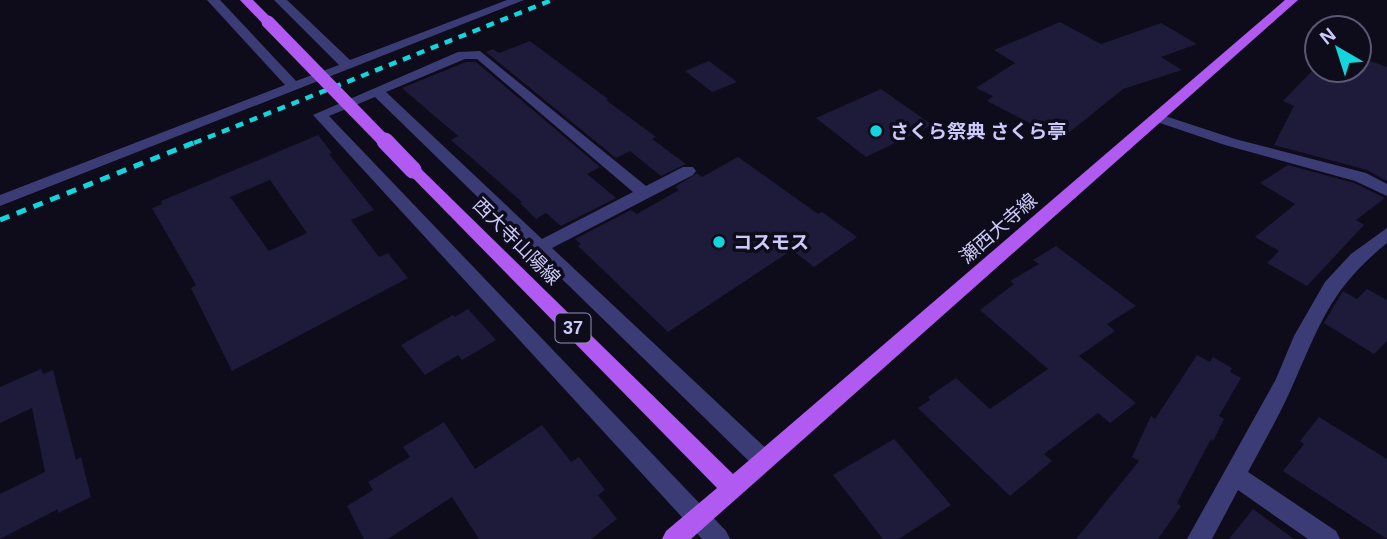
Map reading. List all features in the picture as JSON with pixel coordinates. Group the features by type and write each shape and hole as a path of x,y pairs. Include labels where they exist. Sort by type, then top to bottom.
{"main road":[{"name":"西大寺山陽線","path":"246,0 412,170 732,488"},
{"name":"瀬西大寺線","path":"732,488 1292,0"},
{"path":"674,539 732,488"}],"street":[{"path":"213,0 294,87"},
{"path":"280,0 348,66"},
{"path":"0,201 518,0"},
{"path":"644,194 480,55 463,55 320,115 718,539"},
{"path":"377,92 764,460"},
{"path":"1159,118 1230,142 1360,177 1387,191"},
{"path":"540,247 688,171"},
{"path":"1199,539 1285,381 1303,336 1331,287 1357,258 1387,234"},
{"path":"1235,475 1328,539"}],"building":[{"path":"1060,22 1101,44 1161,23 1197,44 1161,57 1182,70 1123,89 1061,139 987,101 993,96 976,88 1015,63 994,50"},
{"path":"530,41 608,99 606,100 656,137 652,139 686,164 661,176 630,151 616,158 486,52 493,49 499,53"},
{"path":"709,61 737,82 712,92 685,71"},
{"path":"466,62 476,62 600,167 587,174 616,198 561,226 546,213 536,219 520,203 522,202 451,140 458,136 402,88"},
{"path":"1373,62 1387,67 1387,181 1367,170 1274,145 1294,106 1283,101 1303,80 1303,84 1373,84"},
{"name":"さくら祭典 さくら亭","path":"881,89 932,125 866,157 816,118"},
{"path":"318,135 332,153 329,154 374,210 351,220 379,257 388,253 408,278 232,371 191,288 196,285 152,208 162,204 161,201","holes":["270,180 307,233 269,251 230,197"]},
{"name":"コスモス","path":"738,157 818,214 822,212 857,237 814,267 792,250 668,332 578,246 581,244 575,239 631,210 637,214 679,190 675,187 697,173 702,177"},
{"path":"1288,165 1354,183 1385,198 1356,220 1364,225 1307,286 1267,263 1279,251 1255,237 1295,204 1260,183"},
{"path":"1056,246 1136,306 1107,324 1115,331 1079,356 1136,403 1110,423 1098,413 1044,454 1052,461 1010,496 918,408 930,400 928,397 956,378 990,409 1048,369 980,310 1014,284 1010,281 1039,264 1033,260"},
{"path":"1367,289 1387,300 1387,341 1374,354 1324,323 1343,291 1357,299"},
{"path":"468,309 496,340 462,360 458,355 425,375 401,345"},
{"path":"1197,355 1210,362 1213,357 1232,368 1230,372 1241,378 1219,416 1224,419 1213,441 1211,439 1177,503 1181,506 1158,539 1076,539 1139,461 1132,457 1151,416 1155,419"},
{"path":"41,369 43,374 53,370 76,460 81,457 91,497 58,513 58,509 0,539 0,494 45,472 32,408 0,423 0,387"},
{"path":"1319,417 1387,459 1387,539 1283,471 1304,444 1300,441"},
{"path":"444,422 475,469 542,425 571,462 579,457 605,490 598,495 617,519 591,539 479,539 452,497 388,539 364,539 347,506 373,490 368,482 410,457 403,447"},
{"path":"894,439 951,505 899,539 883,539 833,475"},
{"path":"1253,509 1294,539 1229,539"}],"railway":[{"path":"194,143 552,0"},
{"path":"0,220 198,141"}],"place":[{"name":"さくら祭典 さくら亭","path":"876,131"},
{"name":"コスモス","path":"719,242"}]}
